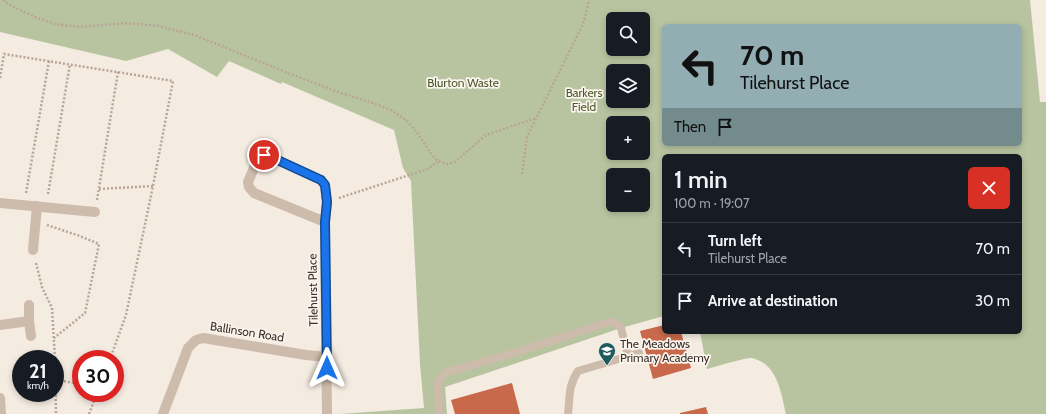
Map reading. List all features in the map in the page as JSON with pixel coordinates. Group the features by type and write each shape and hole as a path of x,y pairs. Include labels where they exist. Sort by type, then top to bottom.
{"street":[{"name":"Tilehurst Place","path":"325,222 254,193 249,187 248,182 257,161 264,155 271,157 321,180 325,185 327,202 325,222 327,414"},
{"path":"0,203 95,212"},
{"path":"33,250 36,222 42,206"},
{"path":"29,305 31,336"},
{"path":"0,325 29,321"},
{"name":"Ballinson Road","path":"163,414 188,348 196,340 203,338 306,355 327,357"},
{"path":"0,398 1,414"}],"lane":[{"path":"439,414 438,382 447,372 530,348 609,322 616,323 621,328 628,356"},
{"path":"568,414 570,387 578,371 639,353"}],"path":[{"path":"2,0 35,17 55,24 80,27 127,23 159,26 194,35 288,73 391,110 406,120 417,132 432,155 438,161 447,164 455,162 486,135 536,118"},
{"path":"522,174 527,137 581,28 589,0"},
{"path":"0,78 4,54 174,81 126,315 113,350"},
{"path":"24,205 49,61"},
{"path":"42,206 70,64"},
{"path":"95,212 118,72"},
{"path":"327,202 428,168 438,161"},
{"path":"99,189 153,186"},
{"path":"36,222 78,235 99,244 86,314 54,338"},
{"path":"33,250 42,287 52,308 55,350"},
{"path":"56,402 56,414"},
{"path":"89,414 94,402"}],"green space":[{"path":"0,0 1030,0 1040,102 1046,102 1046,414 786,414 777,380 768,366 761,361 749,358 707,369 700,334 1022,334 1022,154 662,154 662,317 621,328 445,387 447,414 340,414 424,408 420,364 411,181 403,168 394,130 229,61 217,77 168,49 126,61 0,32"}],"building":[{"path":"662,326 662,334 682,334 691,368 653,379 640,331"},
{"path":"512,383 520,414 455,414 451,400"},
{"path":"706,407 708,414 680,414 680,413"}],"place":[{"name":"The Meadows Primary Academy","path":"607,366"}],"route":[{"path":"264,155 321,180 325,185 327,202 325,222 327,368"}],"park label":[{"name":"Blurton Waste","path":"463,83"},
{"name":"Barkers Field","path":"584,100"}]}
